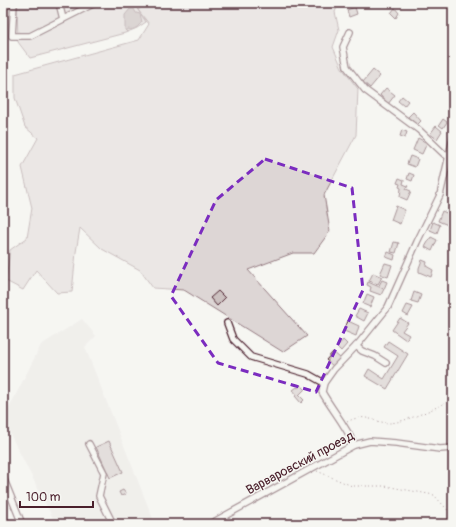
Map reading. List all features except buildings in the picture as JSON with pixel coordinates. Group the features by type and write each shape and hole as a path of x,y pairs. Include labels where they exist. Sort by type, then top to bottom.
{"street":[{"path":"14,3 12,36 30,36 94,3"},
{"path":"59,3 63,19"},
{"path":"350,32 344,47 347,67 351,73 365,90 420,130 444,154 449,157"},
{"path":"354,445 349,433 322,392 324,382 388,307 417,242 440,196 453,138"},
{"path":"227,323 233,339 251,357 308,374 324,382"},
{"path":"356,346 362,351 375,356 386,363"},
{"name":"Варваровский проезд","path":"210,524 354,445 370,441 440,449 453,448"},
{"path":"89,444 104,473 99,496 113,524"},
{"path":"3,477 22,524"}],"path":[{"path":"342,424 356,417 389,423 432,410 453,400"},
{"path":"311,469 352,486 385,486 434,495 453,516"}],"highlighted area":[{"path":"265,159 352,188 363,290 316,392 218,363 171,296 216,200"}],"shaded area":[{"path":"17,3 146,3 137,9 146,22 125,33 30,58 18,42"},
{"path":"148,3 339,3 335,12 339,30 333,47 342,68 358,89 356,135 324,195 330,231 314,253 293,253 248,270 307,336 283,352 184,290 153,288 140,270 102,249 80,228 72,292 57,293 36,270 23,290 6,281 10,250 27,238 32,208 22,167 38,138 25,127 15,98 15,74 139,40 149,24 138,10"},
{"path":"130,9 134,9 136,13 140,14 142,22 134,29 128,29 127,32 125,30 125,15"},
{"path":"82,319 96,336 85,347 155,524 56,524 3,420 41,345"}],"railway":[{"path":"3,14 4,3"},
{"path":"3,312 3,333"}]}
